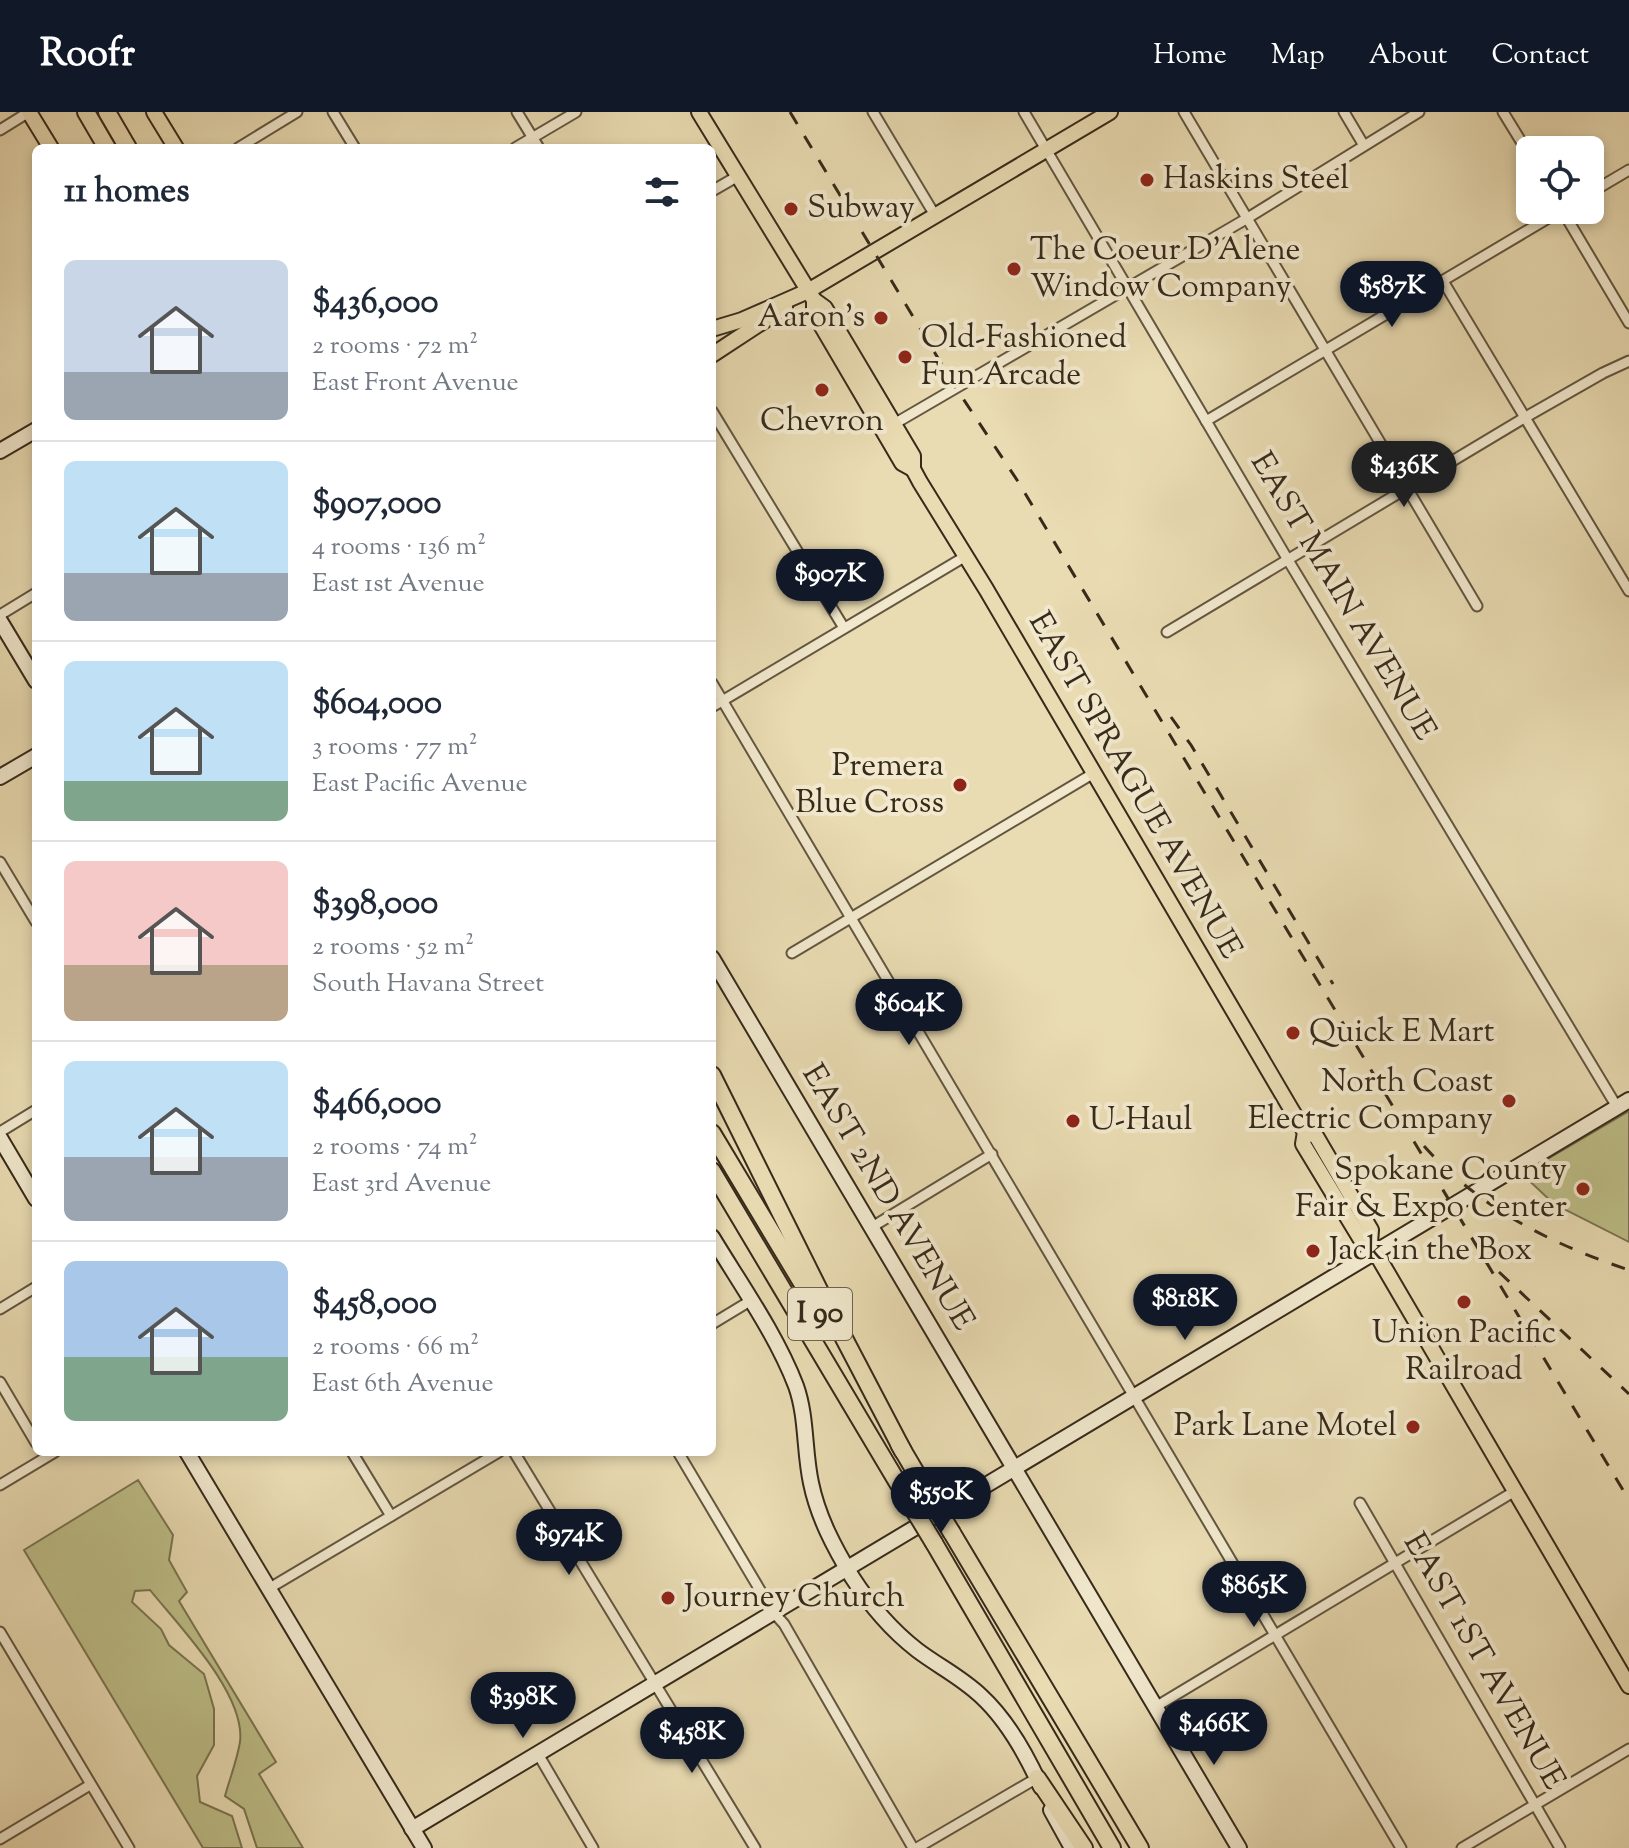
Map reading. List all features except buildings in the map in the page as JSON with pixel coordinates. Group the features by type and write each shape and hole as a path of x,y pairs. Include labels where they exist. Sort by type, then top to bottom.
{"highway":[{"path":"86,112 105,144"},
{"path":"107,112 126,144"},
{"path":"716,1083 816,1286 903,1451"},
{"name":"I 90","path":"716,1140 1140,1848"},
{"name":"I 90","path":"716,1178 1112,1848"},
{"path":"1037,1778 1084,1848"}],"main road":[{"path":"29,112 49,144"},
{"path":"154,112 174,144"},
{"name":"EAST SPRAGUE AVENUE","path":"699,112 811,296 825,308 913,456 913,469"},
{"path":"716,353 1110,112"},
{"path":"716,328 811,296"},
{"name":"EAST SPRAGUE AVENUE","path":"811,296 814,313 902,463 913,469 966,556 1305,1132 1303,1144 1360,1238 1373,1247 1629,1686"}],"street":[{"path":"0,130 29,112"},
{"path":"245,144 297,112"},
{"path":"333,112 353,144"},
{"path":"517,112 537,144"},
{"path":"522,144 576,112"},
{"path":"873,112 936,217"},
{"name":"EAST MAIN AVENUE","path":"1024,112 1288,560 1623,1103"},
{"path":"1184,112 1477,606"},
{"path":"1344,112 1363,144"},
{"path":"894,424 1246,219 1419,112"},
{"path":"1503,112 1518,136"},
{"path":"1604,185 1629,170"},
{"path":"716,189 738,176"},
{"path":"1206,421 1539,224"},
{"path":"1570,224 1629,323"},
{"path":"1443,281 1629,591"},
{"path":"1167,632 1524,418 1629,361"},
{"path":"716,418 844,628"},
{"path":"0,451 32,432"},
{"path":"716,704 966,556"},
{"path":"0,615 32,595"},
{"path":"0,621 32,674"},
{"path":"716,689 1401,1848"},
{"path":"0,777 32,758"},
{"path":"792,953 1094,773"},
{"path":"0,862 32,915"},
{"name":"EAST 2ND AVENUE","path":"716,965 1239,1848"},
{"path":"412,1829 1135,1395 1373,1247 1623,1103"},
{"path":"32,1113 0,1135 32,1192"},
{"path":"872,1227 992,1154"},
{"path":"716,1244 781,1353 796,1388 806,1430 810,1480 816,1504 828,1535 847,1568 869,1603 888,1624 918,1651 956,1674 983,1697 999,1716 1037,1778 1072,1848"},
{"path":"0,1309 32,1289"},
{"path":"716,1322 750,1301"},
{"path":"0,1382 32,1436"},
{"path":"0,1485 42,1456"},
{"path":"189,1456 424,1848"},
{"path":"354,1456 391,1516"},
{"path":"268,1589 492,1456"},
{"path":"516,1456 755,1848"},
{"path":"680,1456 915,1848 1037,1778"},
{"path":"1157,1706 1515,1491"},
{"name":"EAST 1ST AVENUE","path":"1360,1503 1560,1848"},
{"path":"0,1632 129,1848"},
{"path":"1462,1848 1629,1749"},
{"path":"538,1754 593,1848"},
{"path":"0,1839 90,1785"}],"green space":[{"name":"Spokane County Fair & Expo Center","path":"1629,1111 1629,1242 1554,1204 1522,1174"},
{"path":"138,1480 173,1535 169,1560 187,1592 179,1601 276,1762 259,1774 303,1848 257,1848 244,1809 225,1796 240,1742 239,1723 232,1703 208,1661 150,1590 135,1591 132,1602 161,1629 169,1645 204,1674 214,1709 214,1745 197,1776 200,1802 232,1816 242,1848 203,1848 24,1550"}],"railway":[{"path":"790,112 956,388 1017,480 1629,1500"},
{"path":"1171,717 1191,745 1333,984"},
{"path":"1424,1146 1468,1188 1518,1222 1544,1236 1629,1270"},
{"path":"1499,1272 1629,1394"}],"place":[{"name":"Haskins Steel","path":"1147,180"},
{"name":"Subway","path":"791,209"},
{"name":"The Coeur D'Alene Window Company","path":"1014,269"},
{"name":"Aaron's","path":"881,318"},
{"name":"Old-Fashioned Fun Arcade","path":"905,357"},
{"name":"Chevron","path":"822,390"},
{"name":"Premera Blue Cross","path":"960,785"},
{"name":"Quick E Mart","path":"1293,1033"},
{"name":"North Coast Electric Company","path":"1509,1101"},
{"name":"U-Haul","path":"1073,1121"},
{"name":"Spokane County Fair & Expo Center","path":"1583,1189"},
{"name":"Jack in the Box","path":"1313,1251"},
{"name":"Union Pacific Railroad","path":"1464,1302"},
{"name":"Park Lane Motel","path":"1413,1427"},
{"name":"Journey Church","path":"668,1598"}]}
